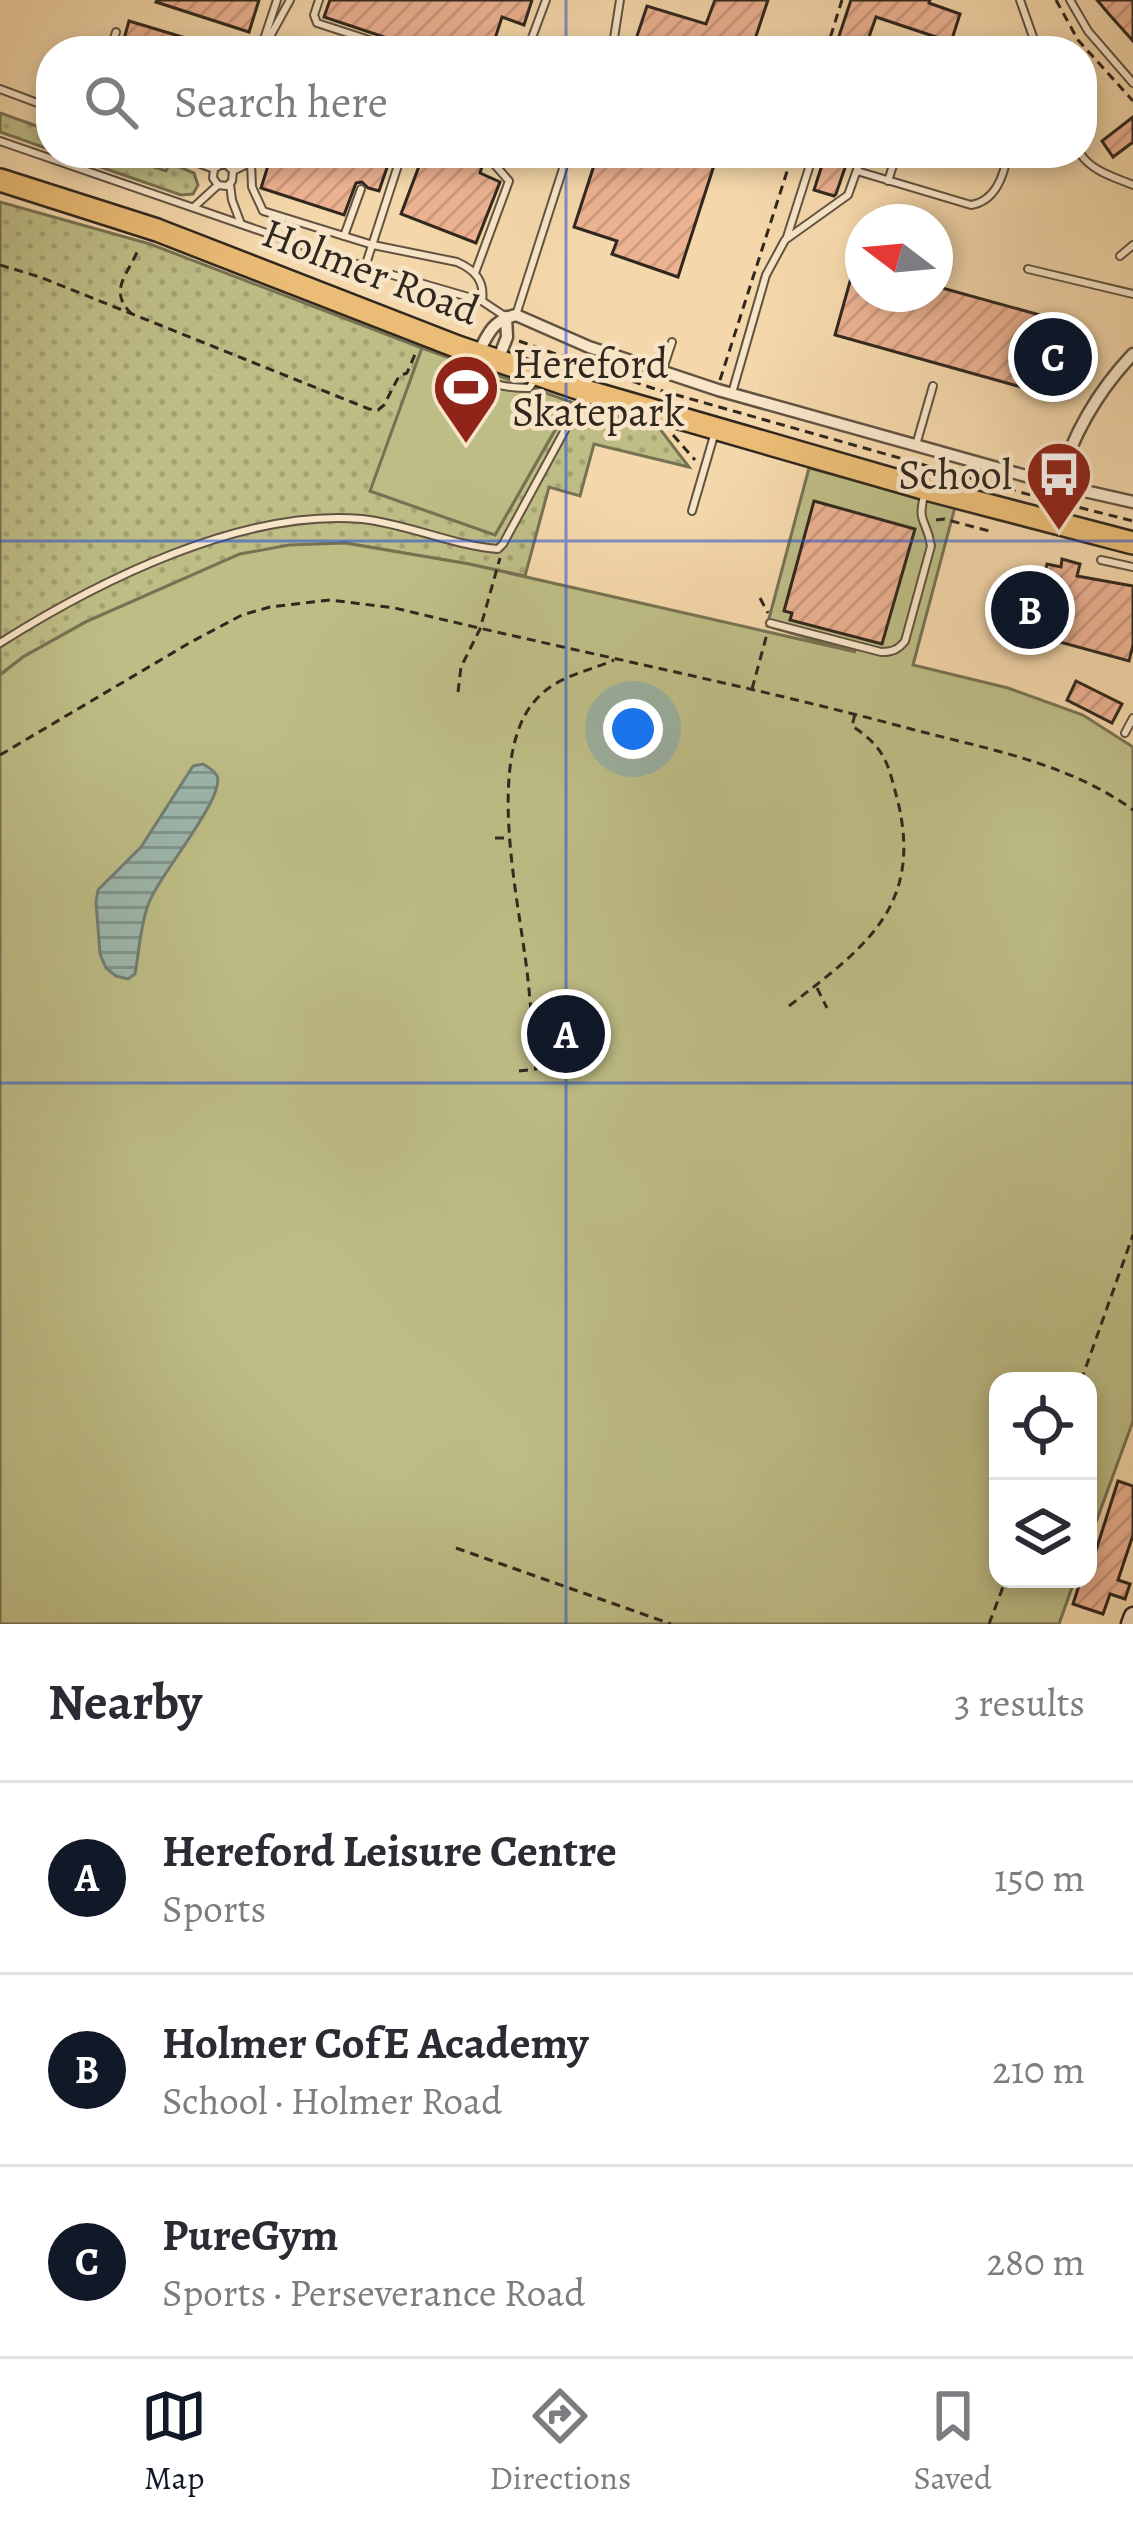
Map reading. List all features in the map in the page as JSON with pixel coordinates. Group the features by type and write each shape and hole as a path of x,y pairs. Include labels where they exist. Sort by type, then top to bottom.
{"highway":[{"name":"Holmer Road","path":"0,180 157,230 586,392 926,489 1133,542"}],"street":[{"path":"478,354 507,337 511,316"},
{"path":"478,354 491,327 511,316"},
{"path":"511,316 718,390 1133,502"},
{"path":"1058,485 1067,452 1088,413 1133,354"}],"lane":[{"path":"266,36 277,0"},
{"path":"270,36 290,0"},
{"path":"319,0 314,15 317,23 357,36"},
{"path":"533,36 546,0"},
{"path":"614,36 620,0"},
{"path":"1020,0 1033,36"},
{"path":"1070,0 1092,36"},
{"path":"115,36 116,32"},
{"path":"1097,41 1133,83"},
{"path":"0,89 36,102"},
{"path":"0,142 36,154"},
{"path":"78,168 482,302 511,316 563,168"},
{"path":"229,168 234,178 232,200 242,224"},
{"path":"233,171 237,168"},
{"path":"252,168 252,187 262,211 373,245 457,262 475,273 484,289 482,302"},
{"path":"365,267 397,168"},
{"path":"475,273 509,181 498,168"},
{"path":"731,393 766,275 785,240 809,168"},
{"path":"785,240 848,195 858,168"},
{"path":"888,181 892,168"},
{"path":"857,171 971,205 981,203 995,190 1003,168"},
{"path":"1096,168 1133,185"},
{"path":"214,169 212,178 218,185"},
{"path":"194,207 218,185 230,184"},
{"path":"344,236 361,188"},
{"path":"1120,256 1133,245"},
{"path":"1028,269 1133,294"},
{"path":"662,373 673,342"},
{"path":"478,354 456,361 467,374 507,388 529,388 538,376"},
{"path":"916,445 933,386"},
{"path":"0,643 110,583 193,547 260,526 360,519 498,549 586,392"},
{"path":"692,511 716,429"},
{"path":"770,623 881,652 900,648 931,546 920,514 926,489"},
{"path":"1101,560 1133,567"},
{"path":"1125,733 1133,718"}],"path":[{"path":"831,36 842,0"},
{"path":"1056,0 1076,36"},
{"path":"1097,61 1133,101"},
{"path":"718,390 788,168"},
{"path":"133,315 118,292 139,248"},
{"path":"0,265 369,410 384,405 399,376 407,373 424,334"},
{"path":"507,337 652,388 1133,521"},
{"path":"652,410 704,470"},
{"path":"922,524 944,519 993,532"},
{"path":"458,692 503,544"},
{"path":"752,690 770,623 760,598"},
{"path":"0,755 220,625 270,607 330,600 360,602 856,714 1042,763 1114,796 1133,810"},
{"path":"519,1071 536,1069 509,838 514,750 534,701 557,680 615,660"},
{"path":"521,705 528,711"},
{"path":"789,1006 863,945 882,922 903,868 904,839 890,770 874,740 852,726 856,714"},
{"path":"495,838 509,838"},
{"path":"815,985 827,1008"},
{"path":"1084,1372 1133,1235"},
{"path":"456,1548 671,1624"},
{"path":"989,1624 1003,1588"}],"shaded area":[{"path":"0,113 36,126 36,145 0,132"},
{"path":"103,168 182,168 194,173 198,185 193,194 181,195"},
{"path":"0,202 150,244 422,348 371,491 495,535 571,402 660,429 689,467 594,444 580,496 549,487 525,576 346,543 240,554 85,622 0,675"},
{"name":"Hereford Skatepark","path":"422,348 571,402 495,535 370,491"},
{"path":"809,468 955,507 913,665 1008,688 1083,715 1133,747 1133,1421 1097,1519 1097,1372 989,1372 989,1588 1072,1588 1059,1624 0,1624 0,675 86,622 240,554 289,545 345,543 469,564 856,652 767,626"}],"water":[{"path":"203,764 217,776 211,802 147,908 135,974 128,979 116,976 100,954 98,890 141,847 193,766"}],"building":[{"path":"157,0 259,0 249,32"},
{"path":"330,0 532,0 524,25 502,17 496,36 381,36 324,17"},
{"path":"715,0 768,0 756,36 637,36 647,6 706,24"},
{"path":"851,0 930,0 960,14 953,36 933,36 876,17 869,36 839,36"},
{"path":"1097,0 1133,0 1133,41 1108,13"},
{"path":"129,21 179,36 125,36"},
{"path":"1133,117 1133,142 1113,157 1102,141"},
{"path":"267,168 387,168 379,191 356,183 344,215 261,188"},
{"path":"418,168 482,168 480,173 500,182 476,243 401,214"},
{"path":"593,168 713,168 678,277 612,254 617,241 574,227"},
{"path":"821,168 845,168 834,196 814,190"},
{"path":"953,291 1076,325 1057,397 835,335 845,299 845,312 953,312"},
{"path":"814,501 915,529 882,644 790,620 792,613 784,611"},
{"path":"1062,559 1080,564 1077,576 1133,586 1129,661 1034,635 1036,629 1029,627 1033,610 1027,608 1033,580 1042,583 1047,564 1061,567"},
{"path":"1076,681 1122,704 1112,723 1067,700"},
{"path":"1118,1481 1133,1486 1133,1535 1118,1580 1130,1584 1125,1599 1110,1594 1103,1614 1073,1604 1078,1588 1097,1588 1097,1547"}],"place":[{"name":"PureGym","path":"1053,357"},
{"name":"Hereford Skatepark","path":"466,446"},
{"name":"School","path":"1059,533"},
{"name":"Holmer CofE Academy","path":"1030,610"},
{"name":"Hereford Leisure Centre","path":"566,1034"}]}
